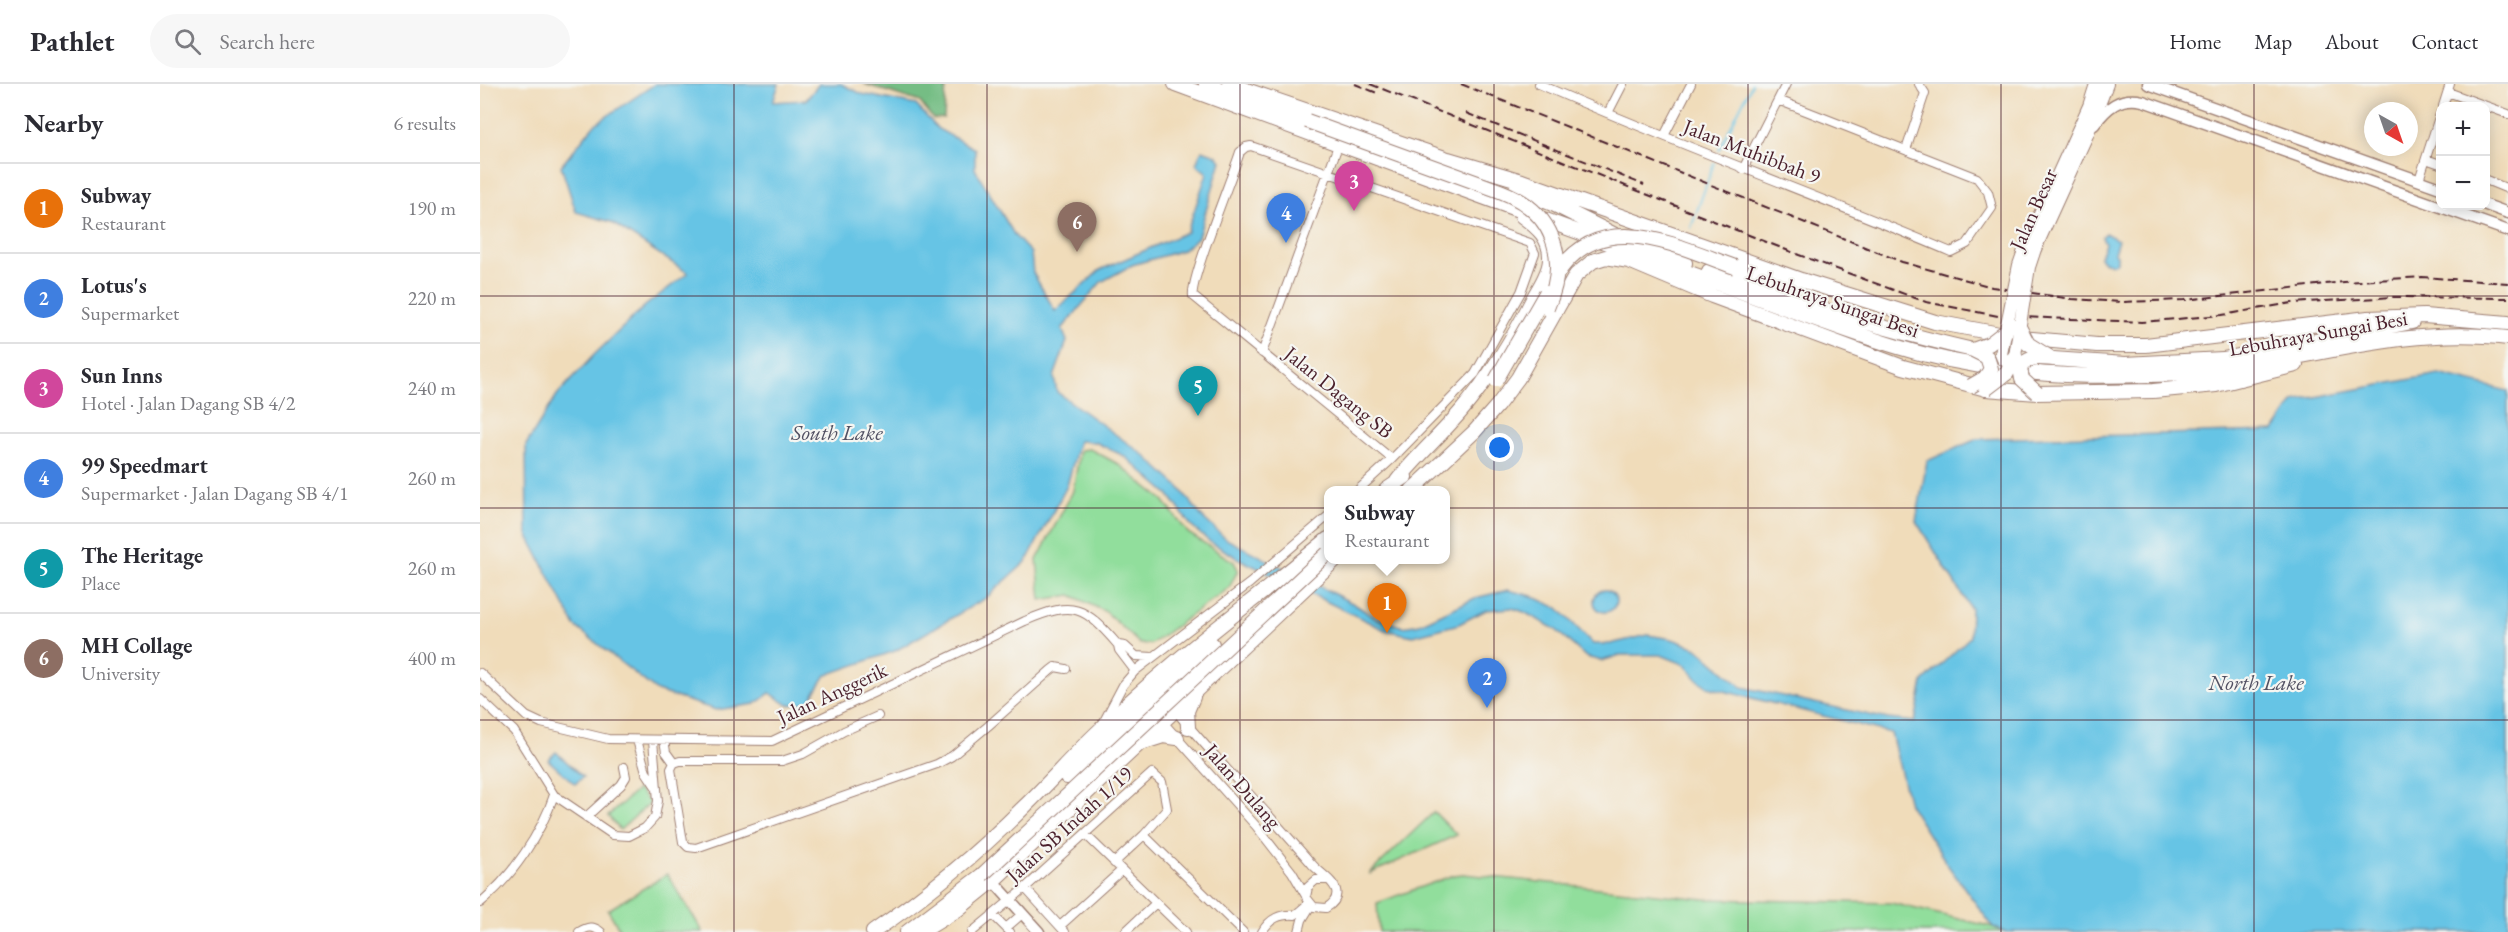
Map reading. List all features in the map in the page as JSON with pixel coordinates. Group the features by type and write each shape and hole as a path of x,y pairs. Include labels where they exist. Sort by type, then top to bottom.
{"highway":[{"name":"Lebuhraya Sungai Besi","path":"1175,84 1868,338 1916,352 1973,364 2041,373 2102,377 2205,373 2381,340 2481,334 2508,338"},
{"path":"1206,84 1518,198 1532,209 1545,225 1557,253 1558,276 1552,297 1503,384 1459,437 1395,486"},
{"name":"Lebuhraya Sungai Besi","path":"1229,84 1449,159 1522,181 1801,280 1935,322 2021,338 2097,345 2146,345 2310,323 2368,318 2424,316 2508,323"},
{"path":"1449,159 1467,172 1526,192 1644,247 1750,286 1901,334 1973,350 1987,357 1991,369 1985,378 1971,386"},
{"path":"1395,486 1483,384 1528,309 1550,264 1549,248 1539,228 1501,203"},
{"path":"1395,486 1452,436 1496,380 1561,268 1581,249 1595,242 1626,235 1646,237 1873,313 1906,314"},
{"path":"1418,486 1457,458 1501,413 1522,384 1578,288 1591,272 1603,266 1616,264 1652,272 1881,359 1986,389 2037,393 2153,391 2216,385 2267,374 2301,363 2313,354"},
{"path":"1734,267 1744,274 1821,305 1828,311"},
{"path":"1741,293 1791,325"},
{"path":"2037,393 2022,379 2020,368 2025,361 2033,358 2125,364 2223,359 2336,335 2407,324 2424,316"},
{"path":"1973,350 1989,344 2012,328 2031,347 2053,359"},
{"path":"1986,389 2007,374 2015,356"},
{"path":"873,932 946,878 1025,807 1101,728 1209,635 1324,543"},
{"path":"921,932 957,910 987,878 1324,558"},
{"path":"908,932 987,878 1140,743 1330,564"},
{"path":"887,923 908,912 951,883 990,850 1128,719 1256,605 1264,593"},
{"path":"1185,668 1179,678 1183,688 1190,691 1202,686"},
{"path":"1188,727 1188,706 1202,686"},
{"path":"1128,719 1137,718 1143,721 1147,729 1140,743"},
{"path":"1140,743 1157,737 1177,738"}],"main road":[{"name":"Jalan Besar","path":"2030,247 2096,84"},
{"name":"Jalan Besar","path":"2015,356 2008,362 2001,357 2012,328 2019,265 2087,135 2107,84"},
{"path":"2148,84 2436,186"},
{"path":"2087,135 2102,114 2120,100 2143,100 2508,231"},
{"path":"2235,114 2250,129 2244,136"},
{"path":"2247,125 2260,123"},
{"path":"2305,139 2306,149 2316,162"},
{"path":"2395,172 2394,183 2400,192"},
{"path":"2490,206 2508,213"},
{"path":"987,878 1039,932"}],"street":[{"name":"Jalan Muhibbah 9","path":"1539,84 1555,87 1608,113 1743,169 1849,208 1951,252 1967,244 1992,208 1988,192 1977,178 1906,150"},
{"path":"1608,113 1623,84"},
{"path":"1664,136 1691,84"},
{"path":"1743,169 1786,84"},
{"path":"1778,100 1906,150 1925,93 1920,84"},
{"path":"2449,88 2508,114"},
{"path":"2419,180 2436,127"},
{"path":"1262,353 1339,143"},
{"name":"Jalan Dagang SB","path":"1328,173 1251,146 1245,147 1240,152 1192,290 1193,296 1392,459"},
{"path":"2426,159 2436,163"},
{"path":"1328,173 1530,243 1535,253 1521,292 1475,374 1362,486"},
{"path":"2490,182 2508,189"},
{"path":"1101,728 1123,685 1136,671 1250,583 1324,520"},
{"name":"Jalan Anggerik","path":"480,673 526,716 541,723 608,739 772,741 1025,621 1056,609 1069,608 1093,617 1118,645 1119,650 1136,671"},
{"name":"Jalan Anggerik","path":"1118,645 1125,646 1136,656 1154,657"},
{"path":"878,716 844,731 804,754 782,761 680,761 674,763 671,769 683,842 688,847 696,849 938,764 979,733 1055,667 1066,669"},
{"name":"Jalan Dulang","path":"1159,692 1327,880"},
{"path":"480,699 514,731 554,795 613,835 629,836 645,828 655,817 658,801 653,740"},
{"name":"Jalan Dulang","path":"1146,703 1256,826 1292,872 1309,902"},
{"path":"637,740 646,772 656,787"},
{"path":"664,740 666,752 674,763"},
{"path":"586,817 621,785 626,777 624,767"},
{"name":"Jalan SB Indah 1/19","path":"972,932 1025,888 1152,773 1162,782 1167,809 1144,836"},
{"path":"1218,786 1231,775"},
{"path":"480,903 491,894 532,840 549,810 554,795"},
{"path":"1085,834 1186,932"},
{"path":"1114,863 1144,836 1243,932"},
{"path":"1025,888 1063,929 1122,870"},
{"path":"1299,932 1309,902 1308,887 1311,882 1327,880 1336,891 1334,902 1321,909 1309,902"},
{"path":"1262,932 1275,918 1295,915 1309,902"},
{"path":"1125,932 1156,903"},
{"path":"993,915 1008,930 1022,914"},
{"path":"579,932 586,927 594,927 601,932"}],"green space":[{"path":"864,84 946,84 944,118 933,119 920,102"},
{"path":"1090,449 1118,464 1163,500 1188,533 1234,562 1238,570 1229,588 1151,644 1140,644 1106,612 1071,595 1041,600 1037,560 1073,491 1080,450"},
{"path":"638,789 650,803 620,830 608,816"},
{"path":"1434,812 1457,835 1369,874"},
{"path":"667,874 703,932 621,932 608,910"},
{"path":"1463,874 1704,899 1891,903 1993,927 2004,932 1379,932 1377,903 1454,875"}],"water":[{"path":"655,84 779,84 773,102 806,100 819,84 841,84 862,94 916,105 938,129 975,149 975,169 1015,236 1031,253 1033,273 1055,311 1100,270 1187,232 1207,173 1196,164 1202,150 1216,155 1221,161 1198,237 1183,250 1132,265 1101,282 1062,329 1067,341 1054,377 1057,392 1144,455 1179,487 1202,517 1226,539 1354,604 1374,617 1403,627 1420,624 1475,598 1508,590 1532,596 1558,608 1593,644 1610,644 1648,635 1672,639 1697,648 1742,687 1888,719 1915,722 1923,682 1970,637 1971,609 1916,521 1927,461 1977,439 2274,431 2294,401 2439,374 2508,391 2508,932 2004,932 1993,927 1949,867 1909,804 1891,733 1708,687 1697,679 1686,665 1661,655 1620,655 1602,661 1586,657 1555,629 1512,608 1486,610 1459,624 1413,636 1385,630 1243,561 1210,542 1192,527 1169,495 1124,456 1095,442 1079,441 1067,486 1026,562 986,598 895,651 826,675 808,703 788,705 770,693 755,704 716,710 657,691 575,626 527,534 526,445 557,395 594,355 645,306 688,273 611,222 576,212 561,166 594,125"},
{"path":"2105,233 2118,240 2114,253 2117,255 2117,262 2113,264 2103,261 2100,257 2105,243 2102,237"},
{"path":"1605,590 1613,593 1616,601 1613,609 1605,612 1597,609 1594,601 1597,593"},
{"path":"556,752 583,777 575,784 548,760"}],"waterway":[{"path":"1719,150 1752,84"},
{"path":"1691,228 1714,163"}],"railway":[{"path":"1355,84 1377,93"},
{"path":"1370,84 1799,255 1926,302 1998,316 2142,322 2222,315 2292,303 2394,297 2508,298"},
{"path":"1461,84 1902,262 1992,287 2072,299 2121,302 2185,300 2344,282 2422,277 2508,283"},
{"path":"1466,113 1644,185"}],"place":[{"name":"Sun Inns","path":"1354,211"},
{"name":"99 Speedmart","path":"1286,243"},
{"name":"MH Collage","path":"1077,252"},
{"name":"The Heritage","path":"1198,416"},
{"name":"Subway","path":"1387,633"},
{"name":"Lotus's","path":"1487,708"}],"water label":[{"name":"South Lake","path":"837,432"},
{"name":"North Lake","path":"2256,682"}]}
